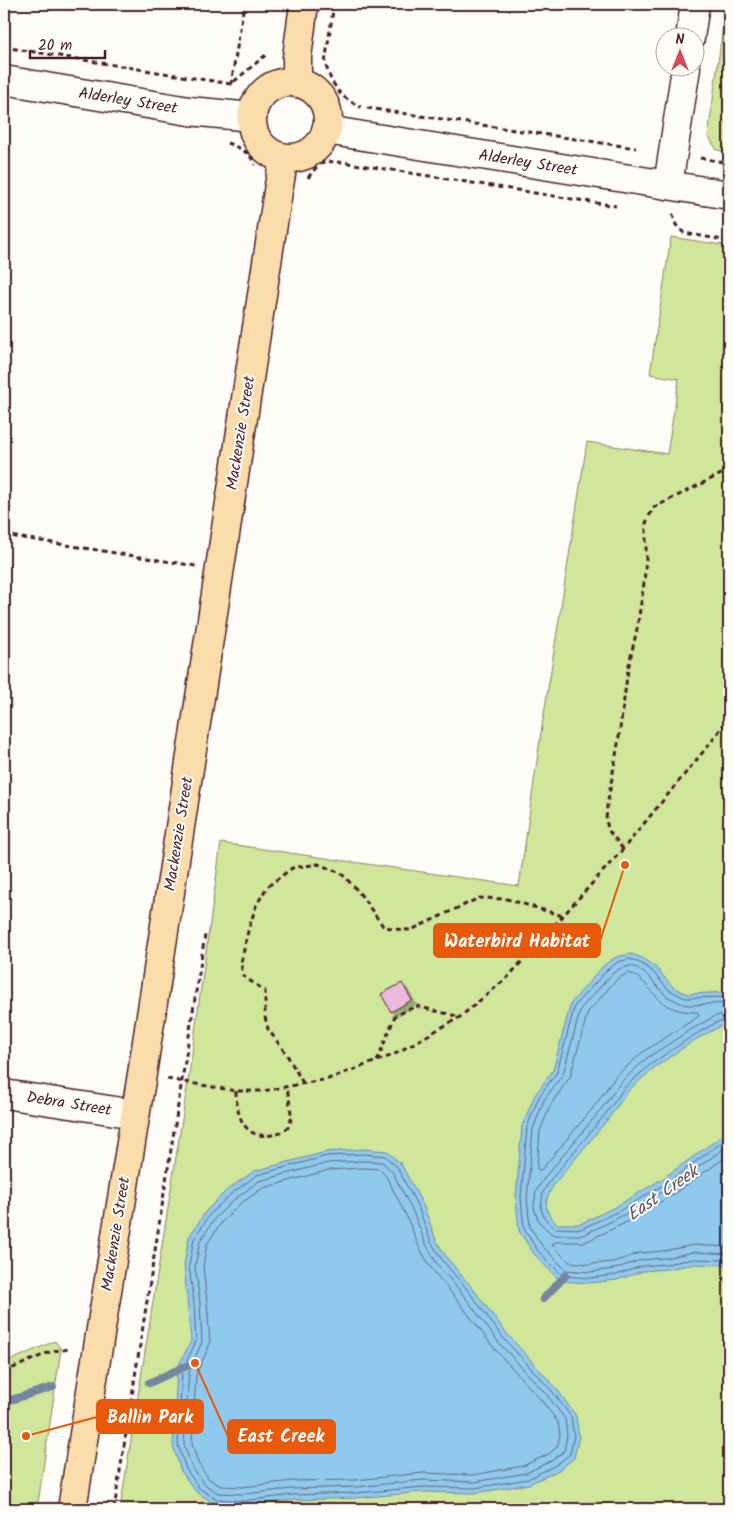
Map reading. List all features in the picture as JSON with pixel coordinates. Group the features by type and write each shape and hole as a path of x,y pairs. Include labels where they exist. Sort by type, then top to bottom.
{"main road":[{"path":"297,83 297,57 304,4"},
{"path":"297,83 308,87 320,98 327,114 326,130 322,140 311,152 295,158 284,158 272,154 258,141 253,129 252,117 257,101 265,92 280,84 297,83"},
{"name":"Mackenzie Street","path":"72,1509 284,158"}],"street":[{"path":"692,28 696,4"},
{"path":"668,185 684,78"},
{"name":"Alderley Street","path":"4,80 189,111 252,117"},
{"name":"Alderley Street","path":"326,130 729,194"},
{"name":"Debra Street","path":"4,1094 134,1114"}],"path":[{"path":"231,90 244,4"},
{"path":"334,4 326,62 331,80 341,95 358,106 636,148"},
{"path":"4,46 232,84"},
{"path":"232,84 267,54"},
{"path":"700,158 729,163"},
{"path":"307,180 316,167 327,161 624,207"},
{"path":"664,213 673,215 676,225 684,233 729,241"},
{"path":"623,849 609,831 606,813 628,669 637,630 644,583 646,523 653,508 729,470"},
{"path":"4,535 220,570"},
{"path":"182,1081 236,1091 262,1091 328,1079 393,1055 460,1017 507,978 563,916 623,849 712,741 729,717"},
{"path":"303,1083 287,1055 268,1029 265,1017 265,991 243,976 241,962 256,906 267,887 292,868 318,864 341,873 358,891 383,926 394,929 411,930 479,898 507,899 563,916"},
{"path":"114,1509 205,935"},
{"path":"377,1061 395,1016 416,1006 460,1017"},
{"path":"236,1091 238,1114 244,1125 253,1133 266,1136 282,1132 289,1127 291,1118 287,1087"},
{"path":"4,1372 52,1351 72,1349"}],"green space":[{"path":"726,4 729,4 729,152 717,150 708,136"},
{"path":"671,237 729,246 729,1509 120,1509 188,1082 221,843 519,886 587,442 667,454 679,379 650,374"},
{"path":"55,1341 61,1349 37,1509 4,1509 4,1363"}],"water":[{"path":"631,954 642,958 656,968 673,987 687,994 729,992 729,1025 719,1027 693,1041 654,1068 629,1090 608,1119 555,1183 547,1199 547,1209 557,1224 580,1224 617,1206 662,1179 729,1131 729,1265 695,1264 643,1271 617,1280 590,1283 560,1281 534,1254 519,1231 516,1198 522,1126 535,1095 553,1070 571,1003 604,965 616,957"},
{"path":"363,1149 387,1151 401,1164 424,1207 436,1240 447,1258 508,1335 556,1388 576,1416 579,1436 574,1458 559,1470 529,1484 475,1493 423,1492 356,1498 293,1500 243,1506 215,1504 196,1492 181,1471 173,1446 177,1369 191,1341 184,1265 189,1237 206,1211 227,1190 254,1171 326,1152"}],"building":[{"path":"402,983 412,1000 391,1012 381,994"}],"waterway":[{"name":"East Creek","path":"543,1299 566,1275"},
{"name":"East Creek","path":"149,1383 186,1366"},
{"name":"East Creek","path":"4,1402 53,1387"}],"place":[{"name":"Waterbird Habitat","path":"625,865"},
{"name":"East Creek","path":"195,1363"},
{"name":"Ballin Park","path":"26,1436"}]}
